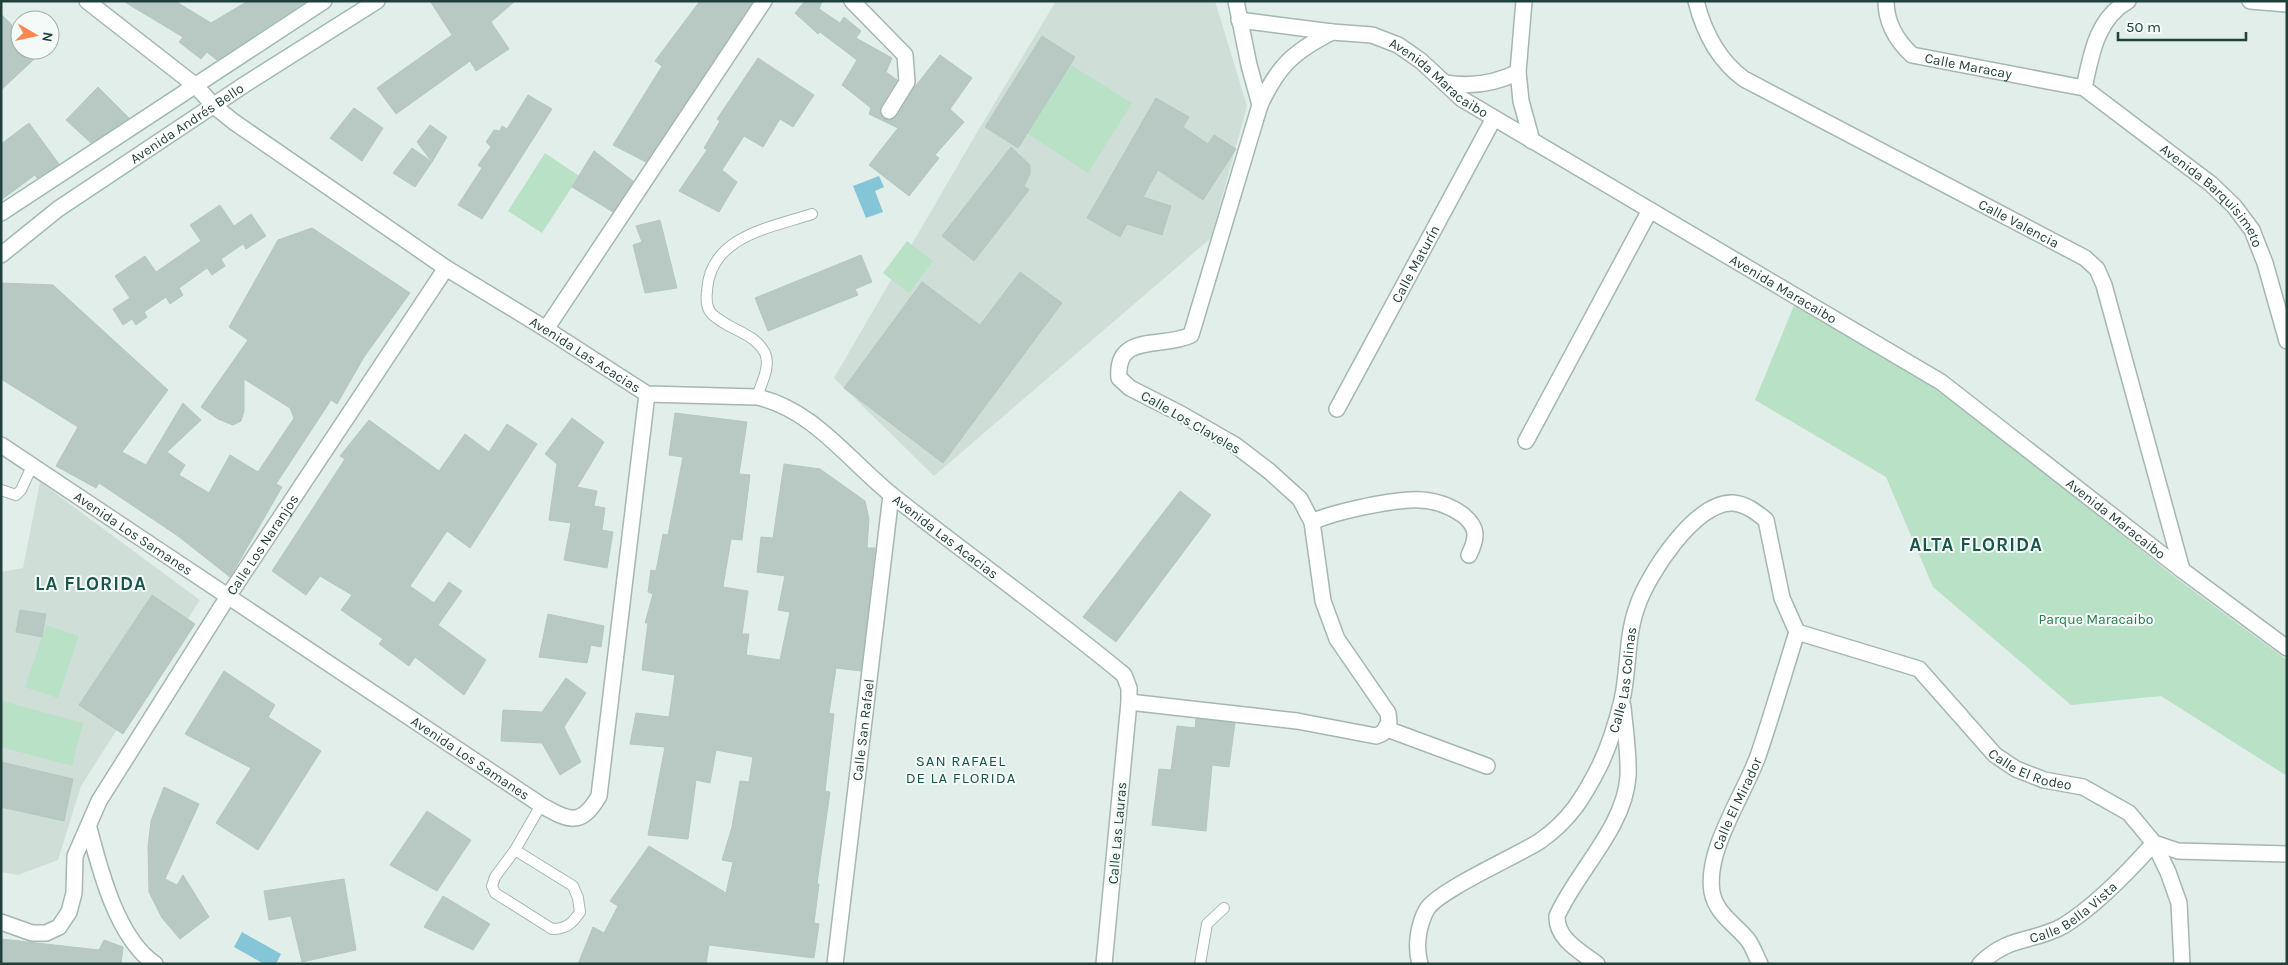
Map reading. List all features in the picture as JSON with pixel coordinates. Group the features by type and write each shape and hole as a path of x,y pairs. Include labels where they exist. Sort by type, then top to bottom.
{"street":[{"name":"Avenida Las Acacias","path":"87,1 196,86 214,106 446,268 546,329 646,394 757,397 771,400 802,416 891,495 1124,675 1129,688 1129,702"},
{"name":"Avenida Andrés Bello","path":"1,213 324,1"},
{"name":"Avenida Andrés Bello","path":"1,255 58,209 376,1"},
{"path":"546,329 764,1"},
{"path":"852,1 905,55 907,82 889,111"},
{"path":"1236,1 1238,20 1260,105"},
{"path":"1524,1 1518,72 1521,101 1532,141"},
{"name":"Calle Valencia","path":"1696,1 1707,34 1719,54 1728,67 1744,79 2085,258 2097,269 2104,285 2182,570"},
{"name":"Calle Maracay","path":"1886,1 1893,31 1902,45 1912,55 2084,88"},
{"path":"2084,88 2093,48 2101,28 2112,13 2128,1"},
{"path":"2250,1 2287,4"},
{"name":"Avenida Maracaibo","path":"1238,20 1372,35 1398,45 1462,99 1940,382 2182,570 2287,648"},
{"path":"1260,105 1271,82 1288,61 1302,47 1332,32"},
{"path":"1445,83 1483,84 1506,78 1518,72"},
{"name":"Avenida Barquisimeto","path":"2084,88 2211,184 2238,212 2252,230 2265,263 2287,341"},
{"name":"Calle Los Claveles","path":"1260,105 1191,334 1180,340 1131,347 1120,361 1120,378 1130,388 1235,445 1269,471 1300,499 1312,522 1323,602 1337,639 1388,713 1387,729"},
{"name":"Calle Maturín","path":"1337,409 1494,118"},
{"path":"1526,441 1650,210"},
{"name":"Calle Los Naranjos","path":"1,922 32,933 46,933 59,927 69,912 74,892 75,856 99,802 227,598 446,268"},
{"name":"Avenida Los Samanes","path":"1,445 33,464 227,598 541,806 562,818 577,819 590,812 599,796 646,394"},
{"name":"Calle San Rafael","path":"835,964 891,495"},
{"path":"1312,522 1325,516 1388,501 1417,499 1436,502 1454,509 1472,523 1476,530 1476,540 1469,555"},
{"name":"Calle Las Colinas","path":"1420,964 1417,944 1428,908 1446,894 1540,841 1564,822 1584,798 1602,761 1622,700 1636,608 1649,577 1687,530 1713,508 1732,503 1751,508 1766,520 1782,598 1797,632"},
{"name":"Calle El Rodeo","path":"1797,632 1919,669 1995,755 2016,769 2044,780 2083,787 2129,814 2154,843 2168,872 2179,904 2182,964"},
{"name":"Calle El Mirador","path":"1760,964 1748,941 1719,910 1712,892 1712,870 1722,832 1742,794 1758,757 1797,632"},
{"path":"1597,964 1562,936 1556,926 1557,916 1613,823 1623,801 1628,777 1622,700"},
{"path":"1129,702 1297,721 1376,736 1387,729 1487,766"},
{"name":"Calle Las Lauras","path":"1102,962 1129,702"},
{"path":"89,828 97,858 120,917 132,939 155,964"},
{"path":"2154,843 2178,851 2287,854"},
{"name":"Calle Bella Vista","path":"1980,964 1993,951 2063,925 2127,874 2154,843"}],"lane":[{"path":"757,397 766,371 766,355 759,343 712,315 706,303 707,286 713,267 725,250 740,238 812,214"},
{"path":"1,490 16,495 21,490 33,464"},
{"path":"515,850 573,886 578,898 580,912 572,923 562,929 552,929 494,894 492,886 495,877 515,850 541,806"},
{"path":"1200,964 1207,924 1224,908"}],"shaded area":[{"path":"1056,1 1215,1 1247,106 1211,238 934,476 834,378"},
{"path":"40,482 200,600 81,786 58,860 18,875 1,872 1,572 23,568"}],"green space":[{"path":"1060,58 1132,103 1088,173 1017,127"},
{"path":"545,153 579,176 542,233 508,211"},
{"path":"907,241 933,261 909,293 883,273"},
{"name":"Parque Maracaibo","path":"1795,303 1939,388 2176,578 2287,660 2287,776 2161,696 2071,705 1933,587 1886,477 1755,400"},
{"path":"46,625 79,636 58,698 25,687"},
{"path":"2,701 83,723 72,766 1,747"}],"water":[{"path":"879,176 884,187 875,191 883,212 866,218 853,186"},
{"path":"242,932 281,954 276,964 264,964 234,947"}],"building":[{"path":"123,1 175,1 211,23 248,1 307,1 217,60 207,52 201,59 179,42 183,37"},
{"path":"430,1 515,1 491,22 509,49 476,71 470,61 396,114 377,88 452,35"},
{"path":"700,1 753,1 646,162 613,145 662,66 655,61"},
{"path":"805,1 822,1 819,9 840,23 844,17 861,31 856,38 892,58 886,72 897,80 881,106 881,115 884,119 889,120 897,116 914,88 940,55 972,78 950,109 964,122 935,155 939,158 909,196 869,165 898,128 869,114 871,108 842,85 857,60 820,32 818,34 795,13"},
{"path":"1,14 10,23 10,60 33,60 1,90"},
{"path":"1042,36 1075,57 1018,148 985,127"},
{"path":"758,58 814,95 793,127 780,119 763,147 744,136 722,170 737,182 719,212 679,191 707,150 704,148 720,121 717,119"},
{"path":"98,87 129,118 91,143 66,120"},
{"path":"528,95 552,109 482,219 458,205 482,168 478,165 491,147 486,142 494,130 500,131 502,126 507,129"},
{"path":"1156,98 1189,117 1183,127 1208,144 1214,135 1236,149 1203,200 1158,170 1143,197 1171,206 1162,235 1127,224 1120,237 1087,218"},
{"path":"354,108 383,128 362,161 330,138"},
{"path":"29,123 59,164 37,178 35,175 1,200 1,144"},
{"path":"430,125 447,137 432,162 417,142"},
{"path":"1011,147 1030,165 1030,174 1024,186 1029,190 974,261 942,236"},
{"path":"412,148 432,162 415,187 393,173"},
{"path":"594,151 633,181 613,212 572,187"},
{"path":"220,205 234,226 251,214 266,236 246,249 243,244 221,259 225,266 212,275 207,268 179,288 183,295 170,304 166,297 144,312 147,317 136,325 132,319 123,325 113,309 130,298 115,276 145,256 156,272 201,241 190,225"},
{"path":"660,220 677,288 645,293 633,245 642,242 636,226"},
{"path":"312,228 410,293 364,357 337,404 331,400 276,484 282,487 230,577 178,536 99,483 96,488 56,466 78,427 1,379 1,283 53,285 168,390 122,452 146,465 183,403 201,420 167,452 185,465 179,475 209,493 230,455 258,472 294,418 290,408 244,379 244,411 241,421 233,425 218,419 201,407 248,340 229,327 278,240"},
{"path":"861,255 872,282 855,289 858,295 768,331 755,298"},
{"path":"1020,272 1062,303 943,463 844,388 922,282 980,325"},
{"path":"675,413 747,422 739,474 750,475 742,540 731,539 723,587 748,591 742,634 749,634 746,655 780,660 790,612 778,610 785,576 757,572 761,537 773,538 784,464 820,469 865,501 869,519 867,548 875,548 861,671 836,668 829,713 834,714 825,791 830,792 817,884 819,884 814,923 819,924 814,958 709,945 706,964 578,964 593,927 604,933 618,906 610,901 649,846 726,893 733,862 722,860 732,827 740,781 749,782 753,757 716,750 710,783 696,780 688,839 648,835 665,747 630,744 636,713 669,717 675,675 642,670 648,623 645,623 653,594 648,592 651,570 656,571 663,534 668,535 683,457 669,455"},
{"path":"572,418 604,442 577,487 597,491 594,506 605,508 602,530 613,532 607,568 564,560 571,523 549,520 557,464 545,454"},
{"path":"369,420 439,471 465,434 489,452 507,424 537,444 470,548 447,531 410,586 434,603 449,582 462,591 438,625 486,660 464,695 415,657 409,666 379,644 383,639 341,610 352,595 320,576 306,595 272,571 345,459 340,456"},
{"path":"1180,491 1211,515 1116,642 1083,617"},
{"path":"152,595 195,624 123,734 79,705"},
{"path":"20,610 46,614 42,637 16,632"},
{"path":"548,614 604,626 601,647 591,645 587,663 539,657"},
{"path":"224,671 275,705 268,717 321,751 258,850 216,823 251,768 185,734"},
{"path":"566,678 586,693 564,727 581,762 560,775 542,743 501,741 503,710 542,712"},
{"path":"1196,719 1235,723 1229,767 1212,765 1206,831 1152,825 1159,769 1171,770 1177,726 1195,728"},
{"path":"1,762 73,779 64,821 1,807"},
{"path":"164,787 199,804 165,879 177,885 183,875 209,917 180,939 162,918 149,892 148,847 151,821"},
{"path":"427,811 471,840 437,891 390,865"},
{"path":"344,879 356,950 302,962 291,916 269,920 264,891"},
{"path":"443,896 490,924 473,950 424,927"},
{"path":"1,939 99,950 104,940 123,947 121,964 1,964"}],"district":[{"name":"ALTA FLORIDA","path":"1976,544"},
{"name":"LA FLORIDA","path":"91,583"},
{"name":"SAN RAFAEL DE LA FLORIDA","path":"961,770"}]}
